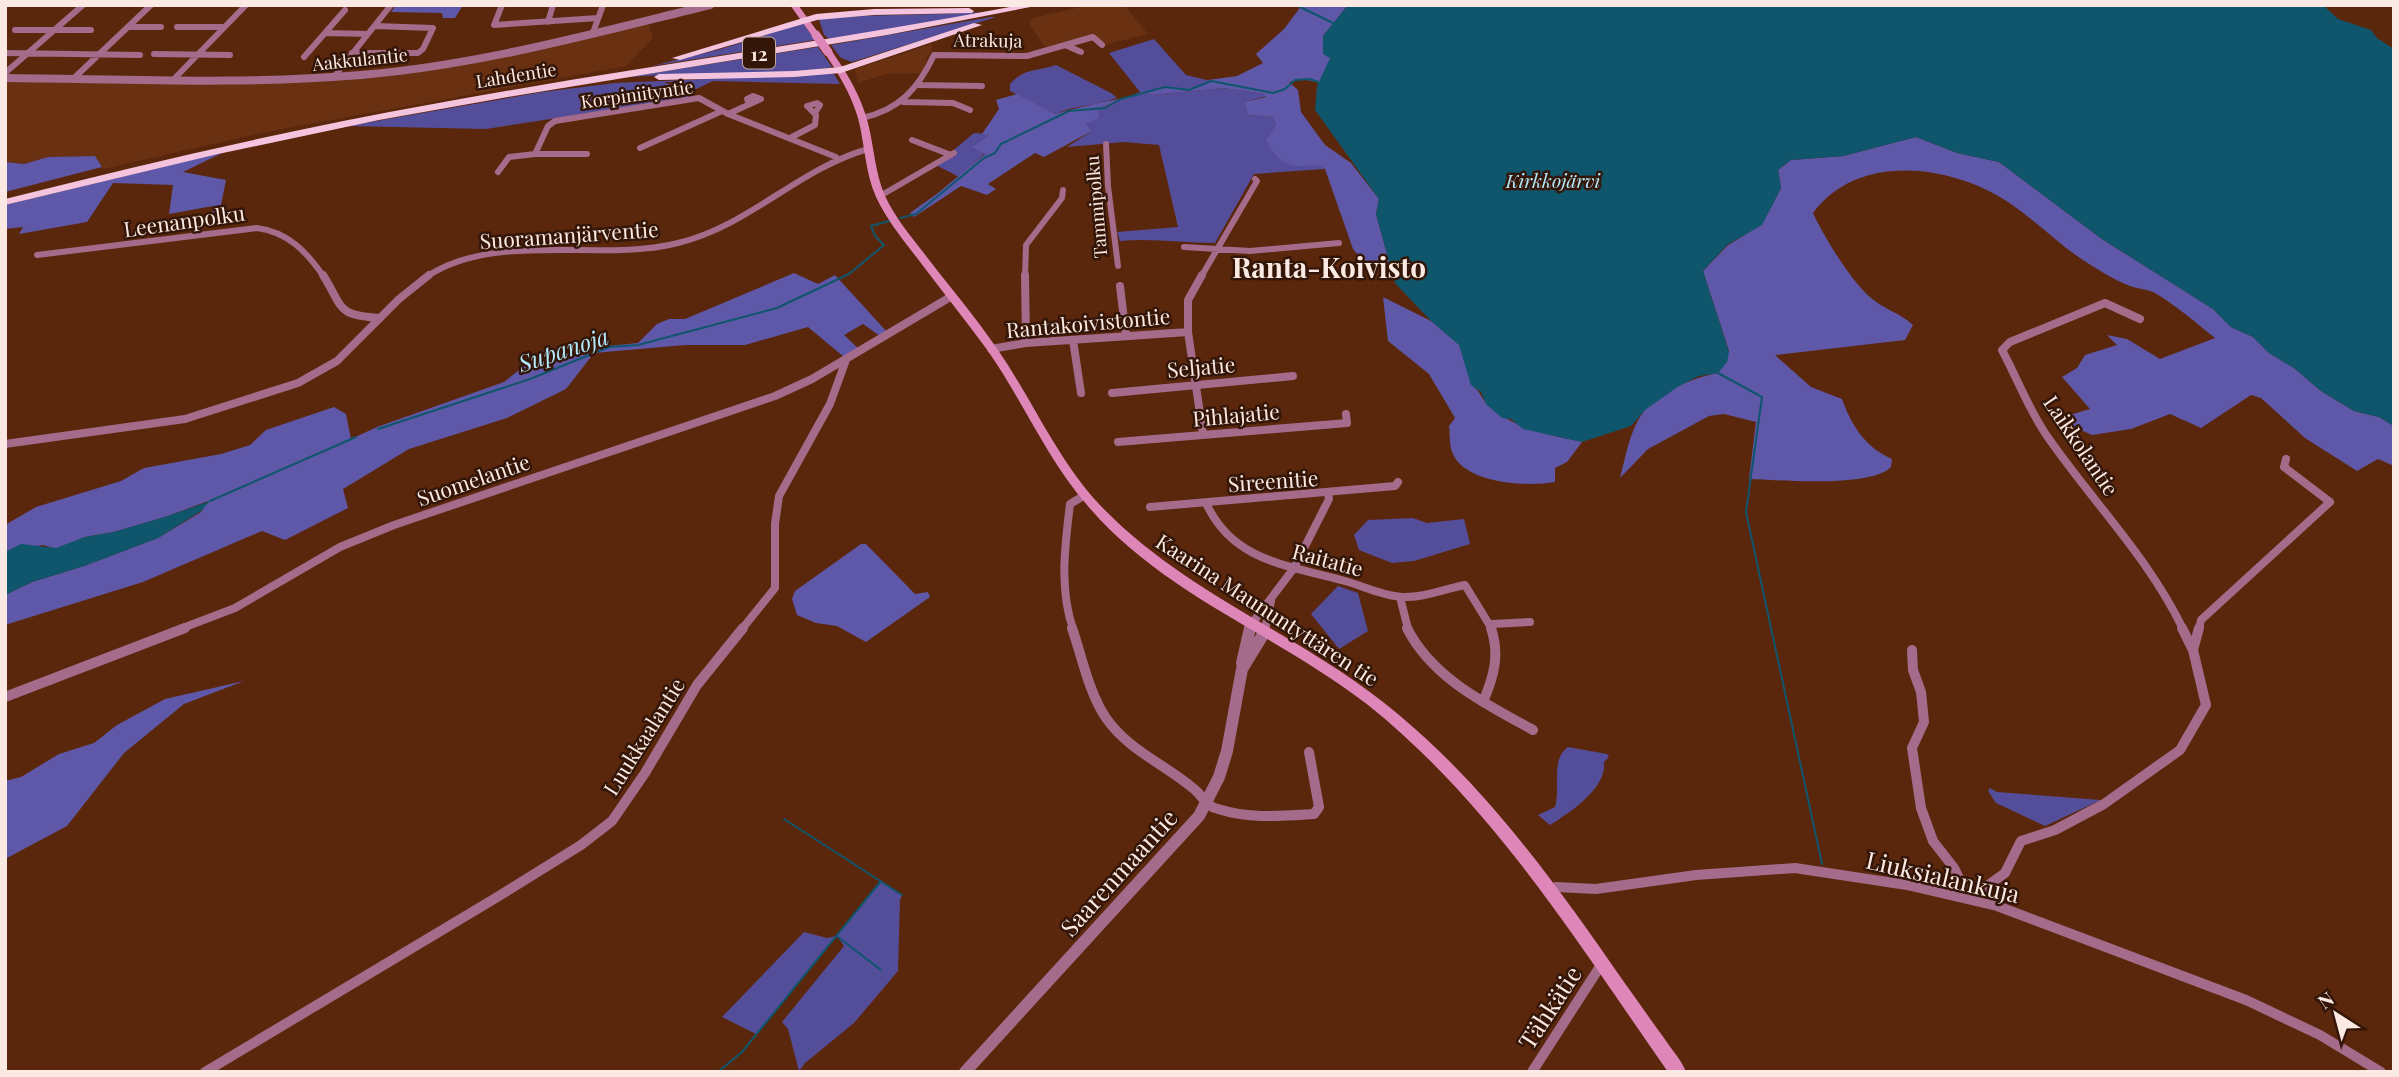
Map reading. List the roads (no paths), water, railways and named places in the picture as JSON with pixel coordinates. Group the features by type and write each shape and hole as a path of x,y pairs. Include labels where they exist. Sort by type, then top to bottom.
{"highway":[{"path":"480,99 674,59 806,19 874,12 968,12 1024,5"},
{"name":"Lahdentie","path":"5,202 240,146 480,99 868,36 1037,5"},
{"path":"480,99 637,79 841,70 975,25 1048,5"}],"main road":[{"name":"Kaarina Maununtyttären tie","path":"797,6 850,84 862,118 880,196 896,224 991,349 1084,495 1142,554 1180,582 1250,626 1315,661 1372,701 1428,750 1485,810 1548,890 1678,1072"}],"street":[{"path":"5,73 83,5"},
{"path":"73,79 151,5"},
{"path":"173,80 246,5"},
{"path":"333,78 391,5"},
{"path":"502,5 494,25 598,18"},
{"path":"548,22 553,5"},
{"path":"596,34 594,30 603,5"},
{"name":"Aakkulantie","path":"5,78 333,78 460,62 596,34 710,5"},
{"path":"304,57 345,10"},
{"path":"352,53 418,53 433,28 375,26"},
{"path":"129,27 161,27"},
{"path":"177,27 224,27"},
{"path":"15,30 91,30"},
{"path":"325,33 368,34"},
{"name":"Atrakuja","path":"918,85 934,55 1027,55 1093,37 1102,45"},
{"path":"1065,45 1081,52"},
{"path":"5,53 140,55"},
{"path":"154,54 230,55"},
{"path":"862,118 891,111 918,85 982,86"},
{"name":"Korpiniityntie","path":"535,154 548,126 555,121 699,98 725,113 836,157"},
{"path":"903,102 953,103 970,110"},
{"path":"640,148 749,104"},
{"path":"790,138 815,125 815,113"},
{"path":"880,196 952,154 912,140"},
{"name":"Tammipolku","path":"1106,144 1108,186 1118,266"},
{"name":"Suoramanjärventie","path":"5,444 175,421 281,389 321,373 348,352 417,281 455,263 527,251 625,251 691,240 709,234 757,208 836,157 868,149"},
{"path":"498,172 509,157 587,154"},
{"path":"1203,434 1188,332 1188,300 1257,181 1255,178"},
{"path":"1026,343 1024,252 1026,245 1062,198 1063,190"},
{"name":"Leenanpolku","path":"37,255 270,228 293,240 326,281 344,311 380,318"},
{"path":"1184,247 1219,247 1250,251 1339,243"},
{"name":"Tammipolku","path":"1120,286 1122,331"},
{"name":"Suomelantie","path":"5,697 235,608 329,552 383,529 775,396 846,360 952,296"},
{"name":"Laikkolantie","path":"1969,899 2005,873 2021,841 2055,830 2104,804 2180,750 2206,705 2193,650 2175,612 2131,545 2045,433 2002,350 2010,342 2105,303 2140,319"},
{"name":"Rantakoivistontie","path":"991,349 1026,343 1073,340 1122,331 1188,332"},
{"path":"1073,340 1081,393"},
{"name":"Luukkaalantie","path":"205,1072 494,899 581,845 612,821 645,774 696,685 775,587 775,524 779,496 830,404 846,360"},
{"name":"Seljatie","path":"1112,393 1293,376"},
{"name":"Pihlajatie","path":"1118,442 1347,423 1346,414"},
{"path":"2193,650 2202,620 2330,502 2322,493 2290,473 2284,467 2286,460"},
{"name":"Sireenitie","path":"1150,507 1328,493 1395,486 1398,482"},
{"path":"1250,626 1294,568 1329,499 1328,493"},
{"path":"1084,495 1070,504 1063,561 1067,613 1095,695 1106,718 1135,750 1196,790 1206,804 1216,809 1255,817 1314,814 1320,807 1309,752"},
{"name":"Raitatie","path":"1206,503 1209,514 1223,532 1240,547 1294,568 1400,597 1465,584 1492,624"},
{"path":"1400,597 1410,632 1449,680 1533,730"},
{"path":"1264,632 1271,601"},
{"path":"1483,702 1489,691 1498,651 1492,624 1530,622"},
{"name":"Saarenmaantie","path":"965,1072 1184,835 1206,804 1227,751 1242,669 1242,655 1250,626"},
{"name":"Saarenmaantie","path":"1242,669 1264,632"},
{"path":"1912,650 1913,670 1921,692 1924,722 1912,748 1921,808 1933,841 1954,868 1969,899"},
{"name":"Liuksialankuja","path":"1548,890 1556,887 1596,889 1696,875 1795,868 1969,899 1997,906 2246,1000 2320,1035 2381,1072"},
{"name":"Tähkätie","path":"1532,1072 1601,965"}],"water":[{"name":"Kirkkojärvi","path":"1348,5 2323,5 2338,19 2371,30 2377,38 2394,49 2394,426 2379,417 2354,411 2321,391 2294,368 2269,353 2253,337 2231,327 2213,309 2102,239 1999,162 1957,153 1916,137 1843,156 1791,160 1778,170 1781,188 1762,225 1727,245 1703,271 1729,352 1727,362 1718,373 1699,376 1679,386 1645,410 1631,426 1582,442 1523,429 1511,419 1502,418 1486,404 1481,392 1471,385 1459,345 1431,321 1395,283 1376,214 1379,199 1315,110 1317,86 1330,58 1323,54 1323,36"},
{"path":"210,501 201,511 158,538 32,582 5,595 5,552 21,544 56,548"}],"waterway":[{"path":"1296,5 1335,24"},
{"path":"900,218 916,214 984,158 995,153 1001,144 1069,111 1105,108 1121,99 1165,87 1189,90 1211,81 1273,93 1285,89 1295,80 1310,79 1321,83"},
{"name":"Supanoja","path":"378,429 530,379 609,347 638,345 777,308 849,274 884,245 875,236 871,226 889,221"},
{"path":"1718,373 1762,397 1746,512 1822,864"},
{"name":"Supanoja","path":"210,501 356,437"},
{"path":"784,819 881,881"},
{"path":"718,1072 742,1052 881,881"},
{"path":"881,881 902,895"},
{"path":"838,937 881,970"}],"district":[{"name":"Ranta-Koivisto","path":"1329,266"}]}
